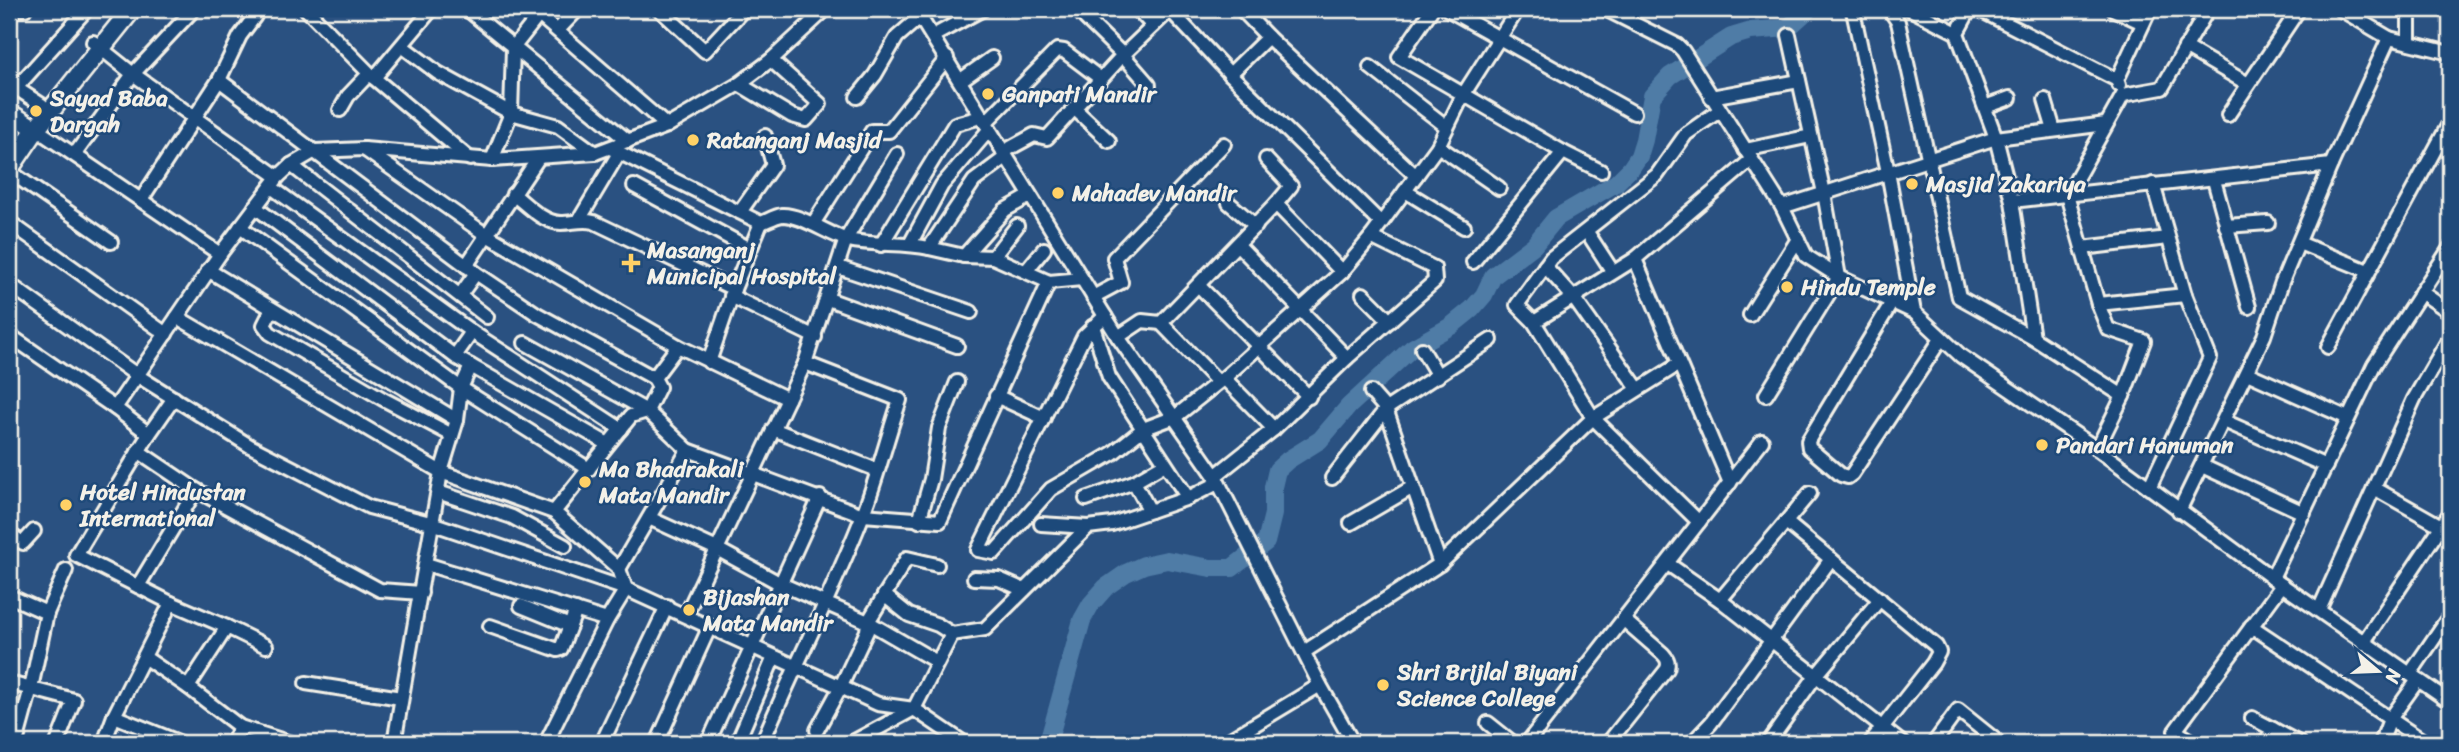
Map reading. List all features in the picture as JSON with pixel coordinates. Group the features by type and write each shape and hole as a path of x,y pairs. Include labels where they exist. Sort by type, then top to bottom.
{"main road":[{"path":"9,148 32,126 97,45 121,9"},
{"path":"9,170 42,105 132,9"},
{"path":"9,112 32,126"}],"street":[{"path":"9,9 25,9"},
{"path":"42,105 13,86 87,9"},
{"path":"75,154 132,74 194,9"},
{"path":"141,200 219,80 240,37 255,16 256,9"},
{"path":"306,9 372,76 470,159"},
{"path":"340,110 348,96 402,46 432,9"},
{"path":"467,9 628,141"},
{"path":"558,30 578,9"},
{"path":"659,9 705,51 744,9"},
{"path":"579,220 615,151 628,141 667,125 739,83 771,60 826,9"},
{"path":"933,36 982,9"},
{"path":"1076,9 1149,85"},
{"path":"1136,9 1153,26"},
{"path":"929,248 974,181 1004,154 1034,135 1047,138 1123,55 1171,9 1230,74 1381,223"},
{"path":"1241,9 1416,176"},
{"path":"1432,9 1399,57 1563,152 1601,171"},
{"path":"1447,9 1634,113"},
{"path":"1105,316 1084,336 978,550 994,553 1051,489 1113,453 1143,429 1175,416 1221,380 1342,272 1438,146 1464,95 1518,9"},
{"path":"1605,9 1684,51 1719,111 1782,207 1806,256 1839,277 1914,312 1961,356 2097,449 2277,582 2449,699"},
{"path":"1889,9 1898,22 1959,298 2033,338 2123,396"},
{"path":"1910,9 1957,33 1985,107 2012,201 2033,338"},
{"path":"1957,33 1970,9"},
{"path":"1978,9 2117,80 2123,95"},
{"path":"2113,9 2143,23"},
{"path":"2117,80 2150,9"},
{"path":"2097,449 2123,396 2144,341 2108,329 2098,304 2067,195 2123,95 2162,88 2208,9"},
{"path":"2228,115 2299,9"},
{"path":"2340,9 2389,38 2450,53"},
{"path":"2409,9 2409,42"},
{"path":"1853,11 1888,172 1914,312"},
{"path":"492,160 510,113 513,48 535,12 667,125"},
{"path":"857,97 875,75 897,37 919,12 1118,337 1217,480 1320,685 1353,743"},
{"path":"1766,395 1839,277 1824,193 1789,34"},
{"path":"1230,74 1268,37"},
{"path":"2179,511 2264,336 2282,282 2331,165 2389,38"},
{"path":"97,45 472,332 621,429"},
{"path":"402,46 438,73 510,113 558,126 595,153"},
{"path":"2185,47 2248,84"},
{"path":"910,244 942,185 985,123 1057,50 1064,51 1101,79"},
{"path":"813,224 872,131 889,131 947,58"},
{"path":"961,80 992,58"},
{"path":"739,83 792,116 806,120 820,104 771,60"},
{"path":"1370,67 1447,127"},
{"path":"219,80 471,269 537,314 654,378 659,387 647,411 631,416 554,512"},
{"path":"1711,97 1799,80"},
{"path":"1985,107 2010,98"},
{"path":"2046,100 2054,130"},
{"path":"1075,109 1109,141"},
{"path":"1699,522 1593,418 1534,322 1517,305 1551,258 1657,175 1683,137 1719,111"},
{"path":"2328,347 2450,121"},
{"path":"881,245 955,124 985,123"},
{"path":"1782,207 1996,138 2106,124"},
{"path":"32,126 220,254"},
{"path":"740,212 774,164 765,136"},
{"path":"1534,322 1635,258 1719,189 1748,155 1811,136"},
{"path":"1093,297 1121,282 1114,258 1224,144"},
{"path":"1438,146 1499,188"},
{"path":"115,408 208,270 255,207 291,165 315,151 364,149 492,160 615,151 761,223"},
{"path":"364,149 485,234 678,346 788,399"},
{"path":"1473,262 1563,152"},
{"path":"687,615 805,363 846,239 897,154"},
{"path":"457,321 471,269 485,234 539,157"},
{"path":"1161,323 1238,245 1291,186 1266,159"},
{"path":"291,165 487,317"},
{"path":"2012,201 2331,165"},
{"path":"9,170 111,242"},
{"path":"2214,180 2249,307"},
{"path":"2149,488 2210,358 2185,295 2152,184"},
{"path":"634,186 750,249"},
{"path":"1405,191 1464,227"},
{"path":"513,194 554,222 594,222 814,337"},
{"path":"964,256 1005,210 1030,196"},
{"path":"1229,203 1256,226"},
{"path":"1276,204 1342,272"},
{"path":"255,207 455,356 608,444"},
{"path":"709,362 732,292 761,223 783,215 813,224 846,239 881,245 910,244 964,256 993,257 1049,282 1082,279"},
{"path":"9,222 166,334"},
{"path":"2226,226 2268,223"},
{"path":"993,257 1017,226"},
{"path":"240,227 461,388 589,469"},
{"path":"1587,232 1613,272"},
{"path":"1041,524 1088,527 1112,524 1188,498 1217,480 1347,358 1435,281 1436,273 1430,266 1371,237"},
{"path":"2082,248 2168,238"},
{"path":"1749,315 1798,239"},
{"path":"2299,243 2368,271"},
{"path":"1238,245 1347,358"},
{"path":"2195,743 2175,731 2251,626 2277,582 2304,513 2374,365 2450,248"},
{"path":"1026,271 1044,250"},
{"path":"1635,258 1730,484"},
{"path":"1545,266 1573,297 1638,389"},
{"path":"838,267 971,312"},
{"path":"208,270 457,420"},
{"path":"525,343 647,411 688,450 863,515 940,521 1049,282"},
{"path":"9,284 138,376 250,446 369,507 434,524 626,589 878,705 914,709 964,743"},
{"path":"1199,286 1308,397"},
{"path":"2421,292 2450,312"},
{"path":"1363,295 1390,321"},
{"path":"2098,304 2185,295"},
{"path":"828,299 957,346"},
{"path":"1892,302 1808,441 1810,448 1841,475 1848,477 1852,474 1941,338"},
{"path":"272,309 264,325 270,333 383,399 452,435"},
{"path":"177,317 441,472 554,512 619,569 626,589"},
{"path":"1118,337 1142,321 1161,323 1274,429"},
{"path":"1093,326 1109,377 1188,498"},
{"path":"455,356 472,332"},
{"path":"9,335 149,434"},
{"path":"2319,610 2414,399 2450,337"},
{"path":"1332,478 1386,409 1491,340"},
{"path":"654,378 678,346"},
{"path":"1422,349 1438,376"},
{"path":"762,743 794,666 826,604 863,515 900,400 805,363"},
{"path":"1304,652 1440,564 1593,418 1679,363"},
{"path":"394,743 441,472 457,420 461,388 471,366"},
{"path":"2247,373 2348,418"},
{"path":"919,521 931,479 939,428 957,382"},
{"path":"1371,393 1386,409 1440,564"},
{"path":"996,396 1044,418"},
{"path":"174,398 138,451 76,555 171,603 266,646"},
{"path":"2224,421 2326,466"},
{"path":"774,429 877,470"},
{"path":"1527,743 1762,441"},
{"path":"619,569 688,450"},
{"path":"138,451 196,490 380,590 421,593"},
{"path":"1086,499 1134,482 1165,464"},
{"path":"2202,466 2304,513"},
{"path":"1134,482 1150,511"},
{"path":"1351,523 1413,486"},
{"path":"2374,488 2446,528"},
{"path":"138,586 196,490"},
{"path":"438,492 512,517 565,546"},
{"path":"1720,600 1810,493"},
{"path":"708,743 820,497"},
{"path":"2364,643 2446,528 2450,513"},
{"path":"649,518 781,584 868,622 937,662"},
{"path":"1786,522 1936,646 1939,652 1870,743"},
{"path":"884,595 909,615 938,625 952,634 985,629 1088,527"},
{"path":"9,534 23,543 34,531"},
{"path":"817,730 867,631 868,622 907,558 937,565"},
{"path":"1692,743 1711,723 1831,559"},
{"path":"426,564 607,620"},
{"path":"1668,564 1771,639 1815,677 1902,743"},
{"path":"16,743 47,613 66,570"},
{"path":"974,578 999,579 1024,590"},
{"path":"546,743 607,620 626,589"},
{"path":"9,596 47,613"},
{"path":"1768,743 1815,677 1880,599"},
{"path":"104,743 114,716 171,603"},
{"path":"521,606 570,626"},
{"path":"602,743 667,606"},
{"path":"490,626 558,650 561,649 576,610"},
{"path":"2381,743 2390,719 2450,615"},
{"path":"1608,743 1668,664 1667,658 1624,620"},
{"path":"657,743 710,626"},
{"path":"2251,626 2426,743"},
{"path":"188,687 227,627"},
{"path":"851,743 914,709 952,634"},
{"path":"144,657 240,727 291,743"},
{"path":"737,743 774,657"},
{"path":"306,682 401,698"},
{"path":"9,683 74,700 57,743"},
{"path":"1224,743 1320,685"},
{"path":"1934,743 1958,710 1999,743"},
{"path":"114,716 181,743"},
{"path":"2252,718 2299,743"},
{"path":"1488,723 1513,743"},
{"path":"233,743 240,727"},
{"path":"2266,743 2273,729"}],"waterway":[{"path":"1048,743 1082,620 1091,604 1106,587 1144,565 1167,560 1211,568 1232,568 1266,542 1273,514 1273,487 1277,470 1320,440 1349,406 1412,348 1451,326 1472,309 1484,295 1493,276 1534,245 1556,218 1616,183 1631,168 1639,156 1644,140 1652,96 1670,76 1731,37 1751,31 1788,28 1809,9"}],"place":[{"name":"Ganpati Mandir","path":"988,94"},
{"name":"Sayad Baba Dargah","path":"36,111"},
{"name":"Ratanganj Masjid","path":"693,140"},
{"name":"Masjid Zakariya","path":"1912,184"},
{"name":"Mahadev Mandir","path":"1058,193"},
{"name":"Masanganj Municipal Hospital","path":"631,263"},
{"name":"Hindu Temple","path":"1787,287"},
{"name":"Pandari Hanuman","path":"2042,445"},
{"name":"Ma Bhadrakali Mata Mandir","path":"585,482"},
{"name":"Hotel Hindustan International","path":"66,505"},
{"name":"Bijashan Mata Mandir","path":"689,610"},
{"name":"Shri Brijlal Biyani Science College","path":"1383,685"}]}
